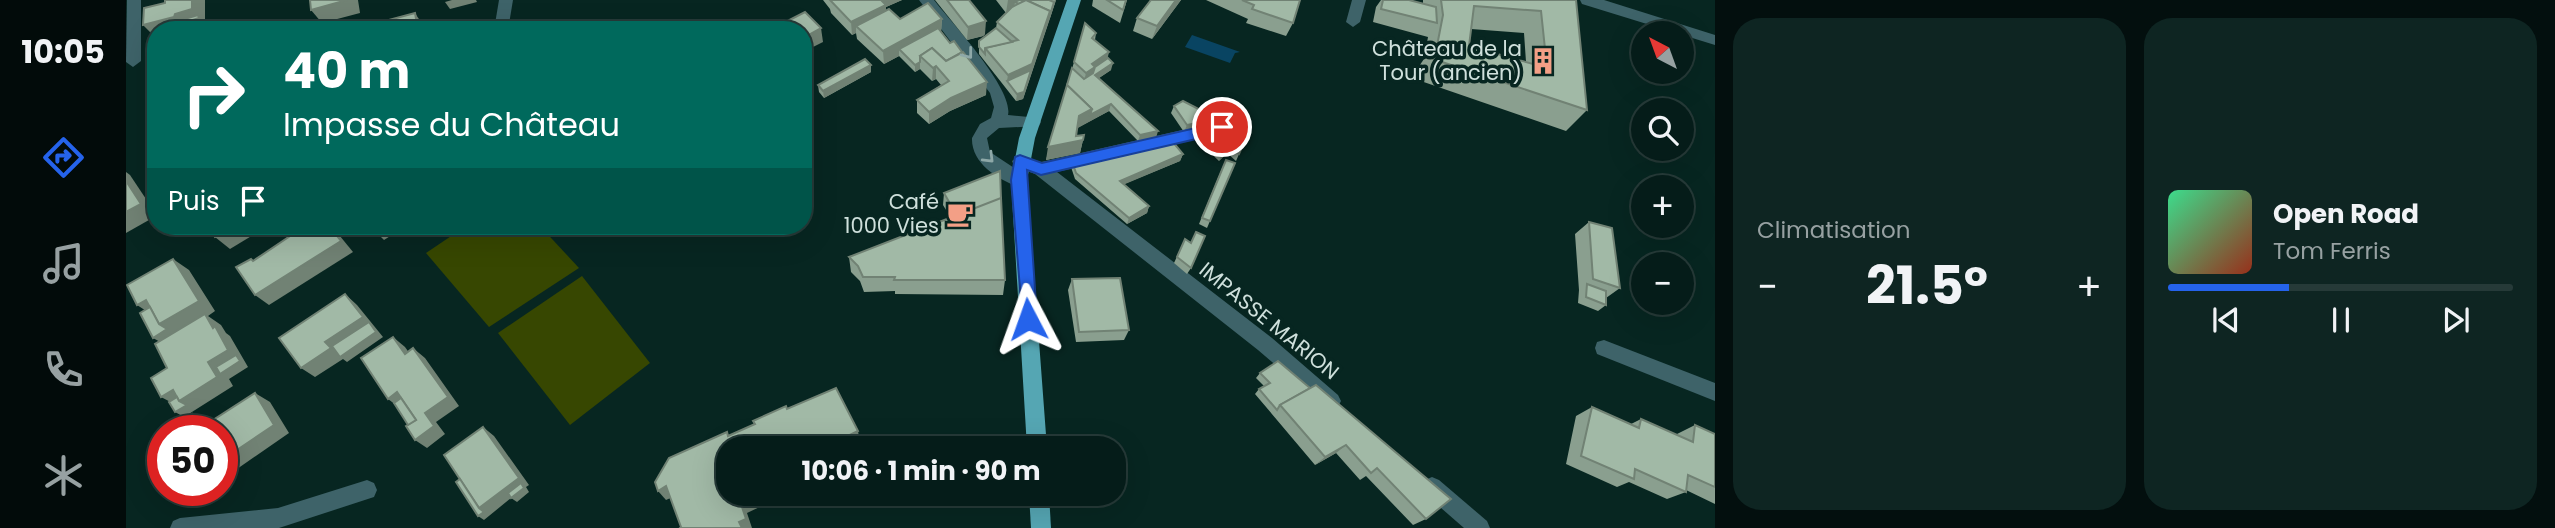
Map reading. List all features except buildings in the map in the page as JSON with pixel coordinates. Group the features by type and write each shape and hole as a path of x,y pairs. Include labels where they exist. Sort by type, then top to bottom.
{"main road":[{"path":"1036,436 1020,171 1032,122 1074,0"},
{"path":"1040,506 1041,528"}],"street":[{"path":"133,61 134,0"},
{"path":"502,21 506,0"},
{"path":"926,0 997,91 1002,107 998,122 1032,122"},
{"path":"1353,22 1359,0"},
{"path":"1587,0 1715,40"},
{"name":"IMPASSE MARION","path":"998,122 986,127 978,137 978,146 988,161 1020,171 1041,169 1265,344 1347,414"},
{"path":"1041,169 1222,127"},
{"path":"1604,348 1715,392"},
{"path":"1418,476 1480,528"},
{"path":"180,528 278,518 367,490"}],"green space":[{"path":"453,235 548,235 579,268 489,327 426,253"},
{"path":"582,276 650,363 570,425 498,333"}],"water":[{"path":"1192,35 1240,52 1235,53 1230,63 1185,47"}],"place":[{"name":"Château de la Tour (ancien)","path":"1543,61"},
{"name":"Café 1000 Vies","path":"960,214"}],"route":[{"path":"1028,319 1020,161 1041,169 1222,127"}]}
